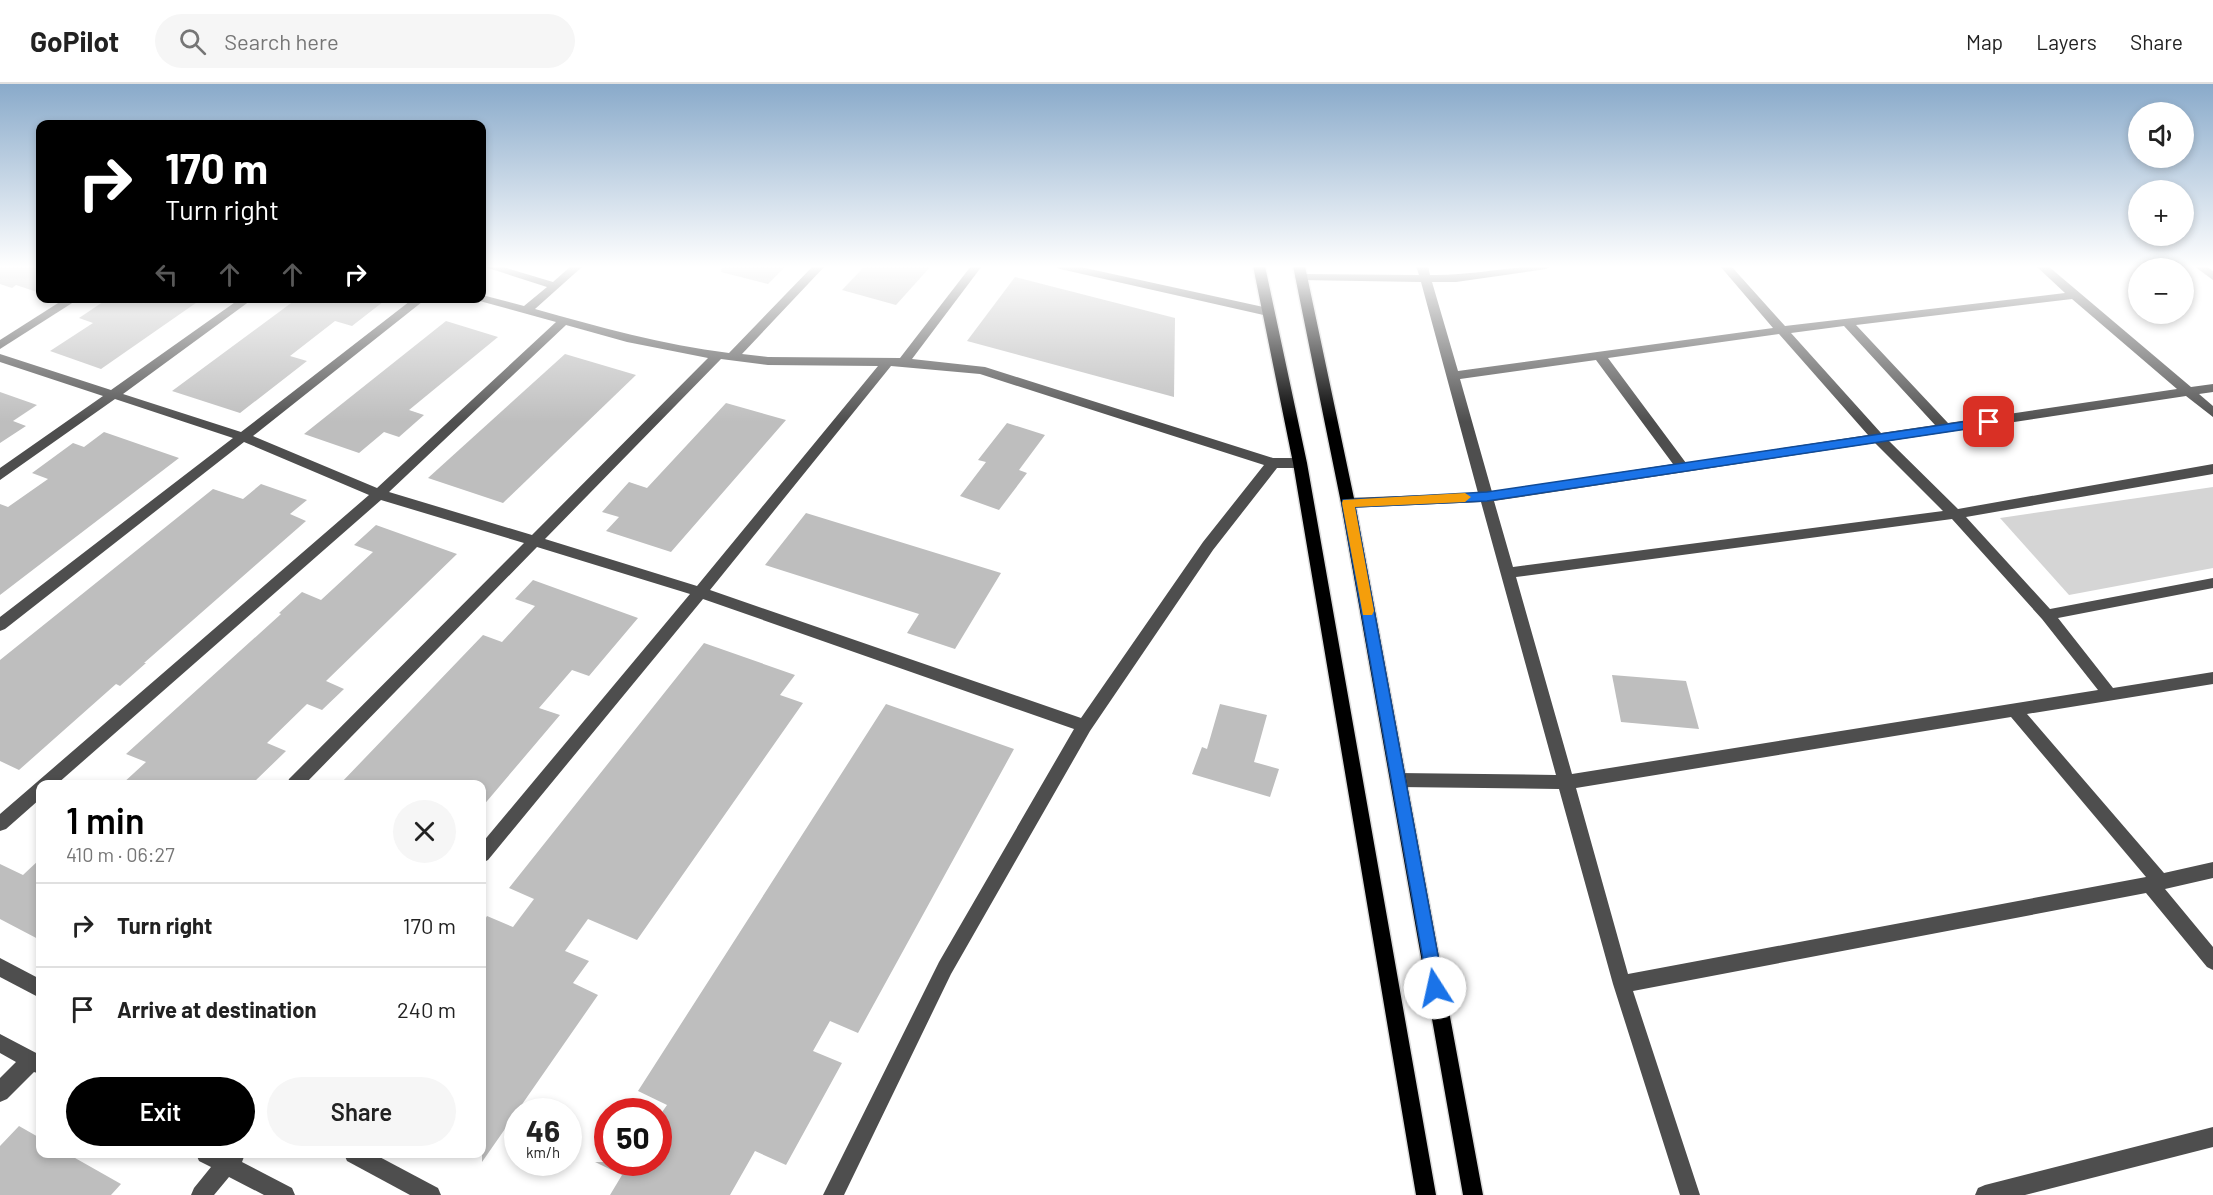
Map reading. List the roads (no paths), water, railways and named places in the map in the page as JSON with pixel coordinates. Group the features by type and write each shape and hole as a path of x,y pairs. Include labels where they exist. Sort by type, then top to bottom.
{"main road":[{"path":"1269,318 1300,463 1426,1195"},
{"path":"1310,318 1348,503 1473,1195"}],"street":[{"path":"0,345 43,318"},
{"path":"0,475 222,318"},
{"path":"0,625 397,318"},
{"path":"552,318 678,349 725,356 768,361 903,362 981,370 1273,463 1300,463"},
{"path":"299,780 534,539 765,318"},
{"path":"903,362 937,318"},
{"path":"1436,318 1622,984 1690,1195"},
{"path":"1771,318 1878,438 1955,514 2047,615 2111,696"},
{"path":"1453,376 1881,318"},
{"path":"2101,318 2213,413"},
{"path":"51,780 379,494 564,321"},
{"path":"1846,322 1945,429"},
{"path":"1600,356 1683,468"},
{"path":"0,358 244,437 379,494 534,539 700,592 1084,726"},
{"path":"486,850 887,363"},
{"path":"1348,503 1487,496 2213,388"},
{"path":"833,1195 945,968 1084,726 1209,546 1273,463"},
{"path":"1509,573 1955,514 2213,469"},
{"path":"2047,615 2213,583"},
{"path":"1398,780 1567,782 2213,678"},
{"path":"2015,711 2156,883 2213,962"},
{"path":"0,824 36,792"},
{"path":"1622,984 2156,883 2213,870"},
{"path":"0,968 36,986"},
{"path":"0,1043 36,1062 0,1092"},
{"path":"1985,1195 2213,1137"},
{"path":"361,1158 430,1195"},
{"path":"201,1195 231,1159 285,1195"}]}
